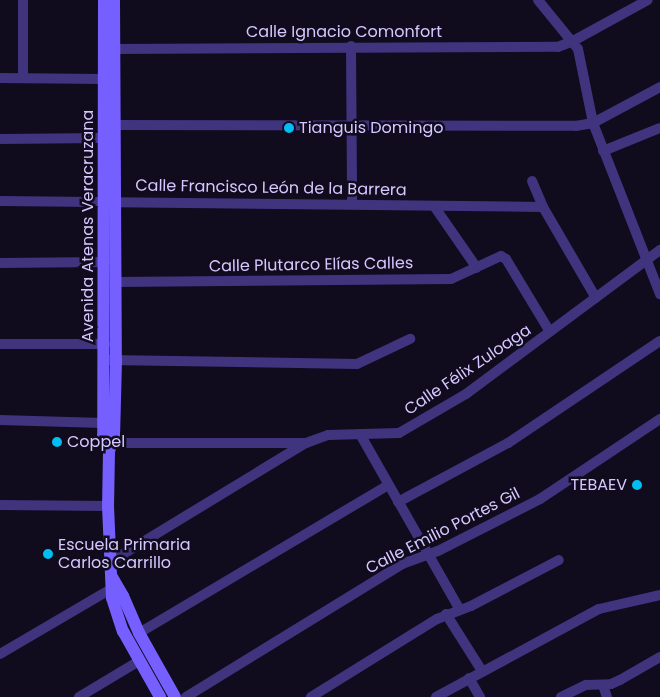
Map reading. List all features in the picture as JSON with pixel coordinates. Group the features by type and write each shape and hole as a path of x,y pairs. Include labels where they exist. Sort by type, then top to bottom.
{"main road":[{"name":"Avenida Atenas Veracruzana","path":"104,0 104,79 116,282 103,423 109,446"},
{"name":"Avenida Atenas Veracruzana","path":"108,129 114,49 114,0"},
{"name":"Avenida Atenas Veracruzana","path":"110,201 105,262 105,344 110,360 108,506 112,577 116,616 160,697"},
{"name":"Avenida Atenas Veracruzana","path":"112,577 139,633 176,697"}],"street":[{"path":"23,0 23,78"},
{"path":"538,0 573,41 581,57 593,123 660,294"},
{"name":"Calle Ignacio Comonfort","path":"114,49 558,46 573,41 648,0"},
{"path":"351,46 352,204"},
{"path":"0,78 104,79"},
{"path":"0,139 108,129 576,126 593,123 660,88"},
{"path":"604,152 660,128"},
{"path":"532,181 542,207 596,298"},
{"name":"Calle Francisco León de la Barrera","path":"0,201 542,207"},
{"path":"434,206 477,268"},
{"name":"Calle Félix Zuloaga","path":"109,446 306,443 328,435 390,434 408,429 466,394 660,250"},
{"name":"Calle Plutarco Elías Calles","path":"116,282 451,279 501,256 506,259 550,332"},
{"path":"0,263 105,262"},
{"path":"110,360 357,364 410,339"},
{"path":"398,502 508,443 660,340"},
{"path":"0,344 105,344"},
{"name":"Calle Emilio Portes Gil","path":"186,697 402,564 428,554 540,499 660,419"},
{"path":"0,420 103,423"},
{"path":"360,434 460,610"},
{"path":"0,654 306,443"},
{"path":"139,633 388,485"},
{"path":"0,505 108,506"},
{"path":"311,697 446,614 460,610 559,560"},
{"path":"436,697 599,609 660,595"},
{"path":"446,614 482,671"},
{"path":"561,697 586,685 603,685 620,680 660,657"},
{"path":"79,697 139,661"},
{"path":"469,678 480,697"},
{"path":"603,685 607,697"}],"place":[{"name":"Tianguis Domingo","path":"289,128"},
{"name":"Coppel","path":"57,442"},
{"name":"TEBAEV","path":"637,485"},
{"name":"Escuela Primaria Carlos Carrillo","path":"48,554"}]}
